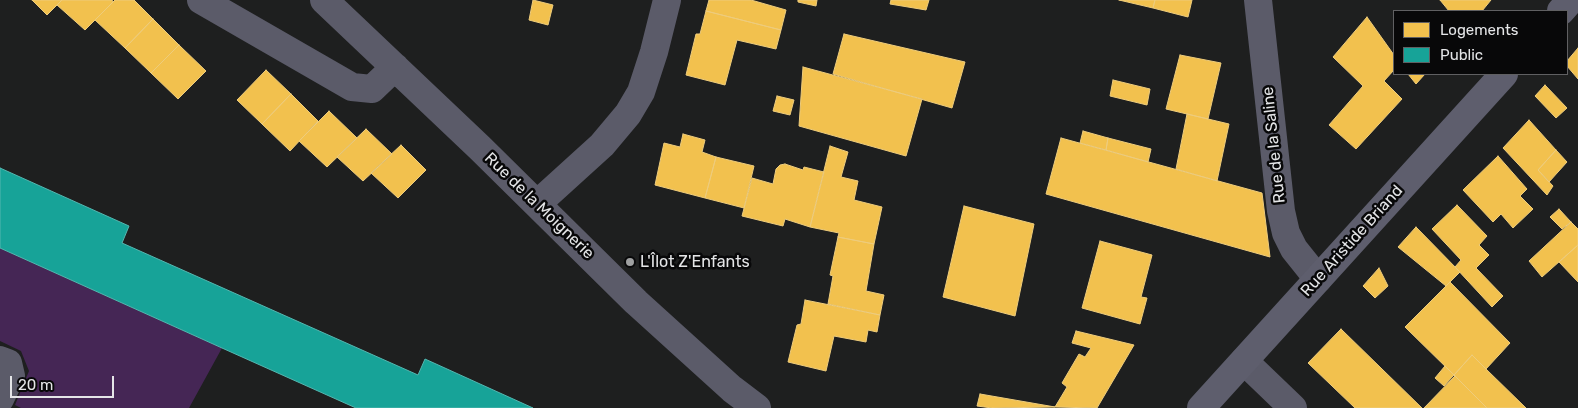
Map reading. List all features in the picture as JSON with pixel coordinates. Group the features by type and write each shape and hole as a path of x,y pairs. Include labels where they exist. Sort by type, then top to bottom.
{"main road":[{"path":"1562,10 1571,0"},
{"name":"Rue Aristide Briand","path":"1201,408 1503,75"}],"street":[{"path":"201,0 352,86 372,89 395,67"},
{"name":"Rue de la Moignerie","path":"324,0 678,341 757,408"},
{"path":"537,204 602,145 628,114 641,92 654,52 667,0"},
{"name":"Rue de la Saline","path":"1258,0 1281,211 1286,232 1294,250 1318,279"},
{"path":"0,360 8,363 11,376 0,400"},
{"path":"1244,361 1293,408"}],"shaded area":[{"path":"0,248 222,348 189,408 21,408 15,405 29,371 21,351 0,341"}],"building: Logements":[{"path":"32,0 62,0 47,15"},
{"path":"62,0 112,0 113,2 85,30 57,5"},
{"path":"115,0 134,0 153,19 125,48 95,20"},
{"path":"533,0 553,5 548,25 529,20"},
{"path":"709,0 751,0 786,10 781,30 706,11"},
{"path":"798,0 817,0 816,6 798,2"},
{"path":"891,0 929,0 926,10 890,4"},
{"path":"1119,0 1155,0 1153,8"},
{"path":"1155,0 1192,0 1188,17 1153,8"},
{"path":"1440,0 1491,0 1483,10 1448,10"},
{"path":"706,11 781,30 776,49 737,40 725,85 686,75 696,34 700,34"},
{"path":"1367,17 1393,54 1393,71 1384,81 1402,99 1356,149 1329,125 1363,86 1333,57"},
{"path":"153,19 179,45 151,73 125,48"},
{"path":"844,34 965,62 952,108 833,74"},
{"path":"179,45 206,71 178,99 151,73"},
{"path":"1578,48 1578,79 1568,67 1568,60"},
{"path":"1180,55 1221,63 1208,119 1166,109"},
{"path":"803,67 922,99 906,156 799,126"},
{"path":"266,70 291,94 262,124 237,100"},
{"path":"1409,75 1424,75 1416,84"},
{"path":"1113,80 1150,89 1147,105 1110,96"},
{"path":"1545,85 1567,108 1556,118 1535,96"},
{"path":"291,94 318,121 290,151 262,124"},
{"path":"777,96 794,100 790,115 773,111"},
{"path":"329,111 357,138 327,167 299,141"},
{"path":"1187,114 1229,124 1217,181 1176,169"},
{"path":"1529,120 1556,150 1538,170 1553,186 1547,195 1503,148"},
{"path":"366,129 392,154 363,181 337,157"},
{"path":"1083,131 1108,138 1106,150 1080,143"},
{"path":"683,134 705,140 702,152 716,157 705,198 655,185 664,143 680,147"},
{"path":"1061,138 1262,193 1270,257 1046,194"},
{"path":"1108,138 1151,149 1148,162 1106,150"},
{"path":"401,145 426,170 398,198 371,173"},
{"path":"830,146 848,152 841,177 858,181 854,200 882,207 874,244 838,237 839,233 810,227"},
{"path":"1556,150 1567,162 1549,182 1538,170"},
{"path":"1498,156 1527,189 1520,196 1533,209 1513,228 1501,214 1493,222 1463,190"},
{"path":"716,157 754,166 744,208 705,198"},
{"path":"785,164 803,170 804,167 824,172 810,227 785,219 783,226 742,216 752,178 773,184 776,169 780,165"},
{"path":"1457,205 1487,236 1479,245 1489,255 1476,268 1503,296 1492,307 1455,267 1461,260 1432,229"},
{"path":"964,206 1034,224 1015,316 943,297"},
{"path":"1559,209 1571,222 1562,229 1550,217"},
{"path":"1571,222 1578,229 1578,245 1542,277 1529,261"},
{"path":"1416,227 1460,272 1446,286 1398,247"},
{"path":"838,237 874,244 866,291 884,295 880,315 828,304 833,276 830,275"},
{"path":"1100,241 1152,255 1141,297 1147,298 1140,324 1082,308"},
{"path":"1578,245 1578,282 1559,262"},
{"path":"1379,268 1388,286 1375,298 1363,286"},
{"path":"1450,282 1510,343 1486,369 1472,355 1454,375 1405,327"},
{"path":"805,300 880,315 877,332 868,330 866,342 834,336 826,371 788,362 797,325 801,324"},
{"path":"1341,329 1422,408 1355,408 1308,363"},
{"path":"1076,331 1134,345 1097,408 1055,407 1067,387 1062,383 1079,354 1085,357 1091,348 1072,343"},
{"path":"1472,355 1526,408 1487,408 1454,375"},
{"path":"1445,366 1454,375 1444,386 1435,378"},
{"path":"1455,376 1487,408 1424,408"},
{"path":"980,394 1055,407 992,408 977,406"}],"building: Public":[{"path":"0,168 129,226 122,243 418,375 425,359 533,408 356,408 222,348 0,248"}],"place":[{"name":"L'Îlot Z'Enfants","path":"630,262"}]}
